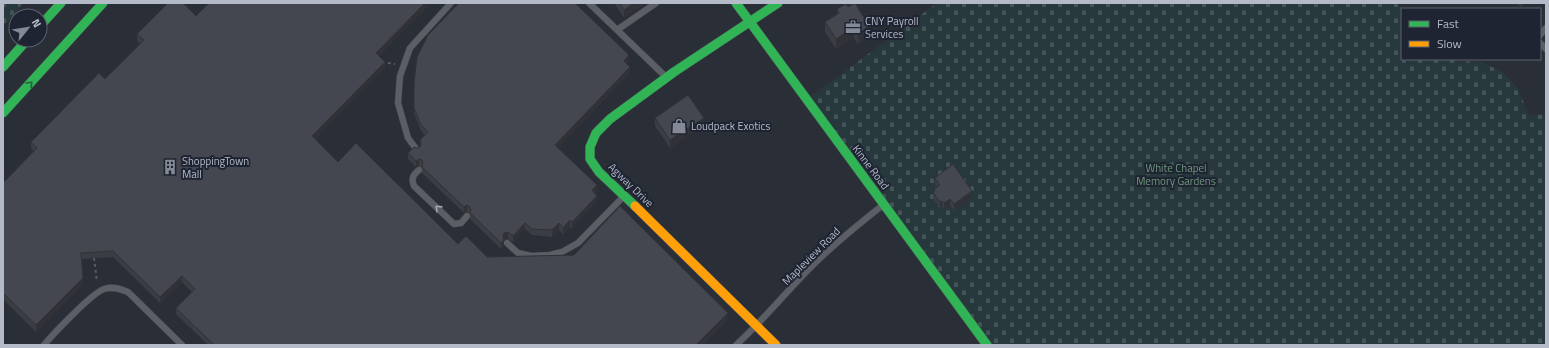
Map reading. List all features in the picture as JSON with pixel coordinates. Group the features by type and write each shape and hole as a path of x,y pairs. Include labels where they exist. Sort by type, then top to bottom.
{"street":[{"path":"48,17 61,3"},
{"path":"3,113 102,3"},
{"name":"Kinne Road","path":"736,3 988,345"},
{"name":"Agway Drive","path":"776,345 662,231 599,172 590,159 590,147 596,133 610,119 667,77 778,3"},
{"path":"3,67 20,48"}],"lane":[{"path":"417,150 408,138 398,103 398,90 403,65 410,48 451,3"},
{"path":"589,3 667,77"},
{"path":"617,30 656,3"},
{"path":"419,170 412,176 414,186 454,224 461,223 467,216"},
{"path":"507,243 518,253 531,256 550,255 562,252 578,243 624,195"},
{"name":"Mapleview Road","path":"736,345 757,327 817,261 848,232 884,204"},
{"path":"44,345 98,291 109,288 116,288 128,292 182,345"}],"path":[{"path":"380,63 381,61 403,65"},
{"path":"94,258 98,291"}],"green space":[{"path":"3,3 23,3 19,8 8,8 8,21 3,27"},
{"name":"White Chapel Memory Gardens","path":"937,3 1396,3 1401,8 1401,60 1458,60 1481,62 1503,72 1518,88 1528,114 1546,115 1546,345 987,345 806,100"}],"building":[{"name":"ShoppingTown Mall","path":"168,3 183,3 196,16 209,3 425,3 376,53 385,62 312,136 338,162 356,143 458,244 466,236 487,257 574,255 620,206 728,313 696,345 214,345 176,308 195,289 182,276 160,297 113,251 81,253 83,278 36,325 3,293 3,183 37,148 31,142 99,73 105,79 144,40 137,34"},
{"path":"459,3 575,3 629,55 624,61 630,67 555,145 597,185 592,190 597,196 572,222 570,220 563,228 559,223 552,230 532,229 525,223 513,236 508,232 504,233 504,240 501,243 470,213 470,207 467,205 464,207 422,167 422,160 419,159 416,161 408,153 414,147 420,147 420,140 428,132 421,125 414,108 414,83 417,57 428,35"},
{"path":"620,3 634,3 624,10"},
{"path":"855,3 869,26 858,34 854,27 836,39 825,22 839,13 837,9 846,4 848,7"},
{"name":"Loudpack Exotics","path":"688,95 704,118 670,140 655,118"},
{"path":"953,164 972,191 954,204 950,199 944,203 942,201 940,202 933,192 935,191 934,189 940,185 935,178"}],"traffic: fast":[{"path":"48,17 61,3"},
{"path":"3,113 103,3"},
{"path":"736,3 987,345"},
{"path":"635,206 599,172 590,159 590,147 596,133 610,119 674,72 778,3"},
{"path":"3,67 20,48"}],"traffic: slow":[{"path":"635,206 776,345"}],"place":[{"name":"CNY Payroll Services","path":"853,27"},
{"name":"Loudpack Exotics","path":"679,126"},
{"name":"ShoppingTown Mall","path":"170,167"}]}
